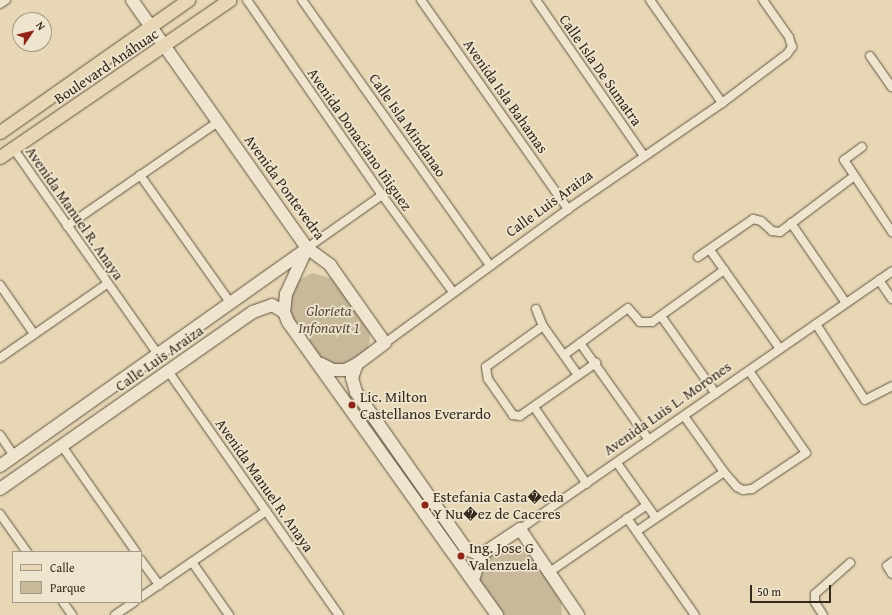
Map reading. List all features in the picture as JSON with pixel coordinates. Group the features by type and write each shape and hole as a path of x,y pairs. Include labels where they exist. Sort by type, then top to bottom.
{"main road":[{"name":"Boulevard Anáhuac","path":"0,132 188,0"},
{"name":"Boulevard Anáhuac","path":"0,158 229,0"}],"street":[{"path":"0,4 6,0"},
{"name":"Avenida Pontevedra","path":"132,0 307,248 330,265 385,343"},
{"name":"Avenida Donaciano Iñiguez","path":"247,0 382,196 453,292"},
{"name":"Calle Isla Mindanao","path":"302,0 490,266"},
{"name":"Avenida Isla Bahamas","path":"421,0 568,209"},
{"name":"Calle Isla De Sumatra","path":"536,0 644,156"},
{"path":"650,0 722,103"},
{"name":"Calle Luis Araiza","path":"321,364 339,370 357,364 568,209 722,103 787,54 792,47 789,37 763,0"},
{"path":"870,56 892,88"},
{"path":"67,226 218,122"},
{"path":"862,147 844,160 853,177 892,232"},
{"name":"Avenida Manuel R. Anaya","path":"13,148 107,284 157,353"},
{"path":"140,175 230,302"},
{"path":"698,257 710,250 749,221 757,219 772,232 780,232 853,177"},
{"name":"Calle Luis Araiza","path":"0,466 157,353 382,196"},
{"path":"791,223 846,303"},
{"path":"307,248 286,294 284,312 497,615"},
{"path":"710,250 780,349"},
{"path":"564,355 628,308 637,319 646,324 661,316 724,270"},
{"name":"Avenida Luis L. Morones","path":"481,555 587,484 892,271"},
{"path":"879,280 892,299"},
{"path":"0,358 107,284"},
{"path":"0,285 34,334"},
{"name":"Calle Luis Araiza","path":"0,489 253,312 272,305 284,312"},
{"path":"536,309 543,326 578,375"},
{"path":"661,316 716,394"},
{"path":"816,324 865,400 892,386"},
{"path":"543,326 489,364 485,370 488,379 513,414 520,416 596,363"},
{"path":"580,343 596,363 648,440"},
{"path":"357,364 352,378 356,392 466,549 481,555 473,580"},
{"name":"Avenida Manuel R. Anaya","path":"168,371 339,615"},
{"path":"684,416 724,472 737,487 743,490 752,489 806,453 749,371"},
{"path":"116,382 129,399"},
{"path":"534,407 587,484"},
{"path":"0,435 14,456"},
{"path":"62,446 135,551"},
{"path":"617,463 656,518"},
{"path":"637,531 724,472"},
{"path":"551,571 647,504"},
{"path":"142,596 266,511"},
{"path":"0,514 26,551"},
{"path":"627,518 696,615"},
{"path":"520,529 551,571 578,615"},
{"path":"142,561 159,585"},
{"path":"192,562 229,615"},
{"path":"822,615 814,599 817,591 850,563"},
{"path":"889,564 892,574"},
{"path":"64,603 72,615"},
{"path":"115,615 133,603"}],"green space":[{"name":"Glorieta Infonavit 1","path":"312,273 333,279 369,326 370,342 367,350 355,362 337,366 321,358 289,311 292,288 299,280"},
{"path":"502,545 514,545 528,551 561,599 562,615 501,615 479,579 483,561"}],"place":[{"name":"Lic. Milton Castellanos Everardo","path":"352,405"},
{"name":"Estefania Casta�eda Y Nu�ez de Caceres","path":"425,505"},
{"name":"Ing. Jose G Valenzuela","path":"461,556"}]}
